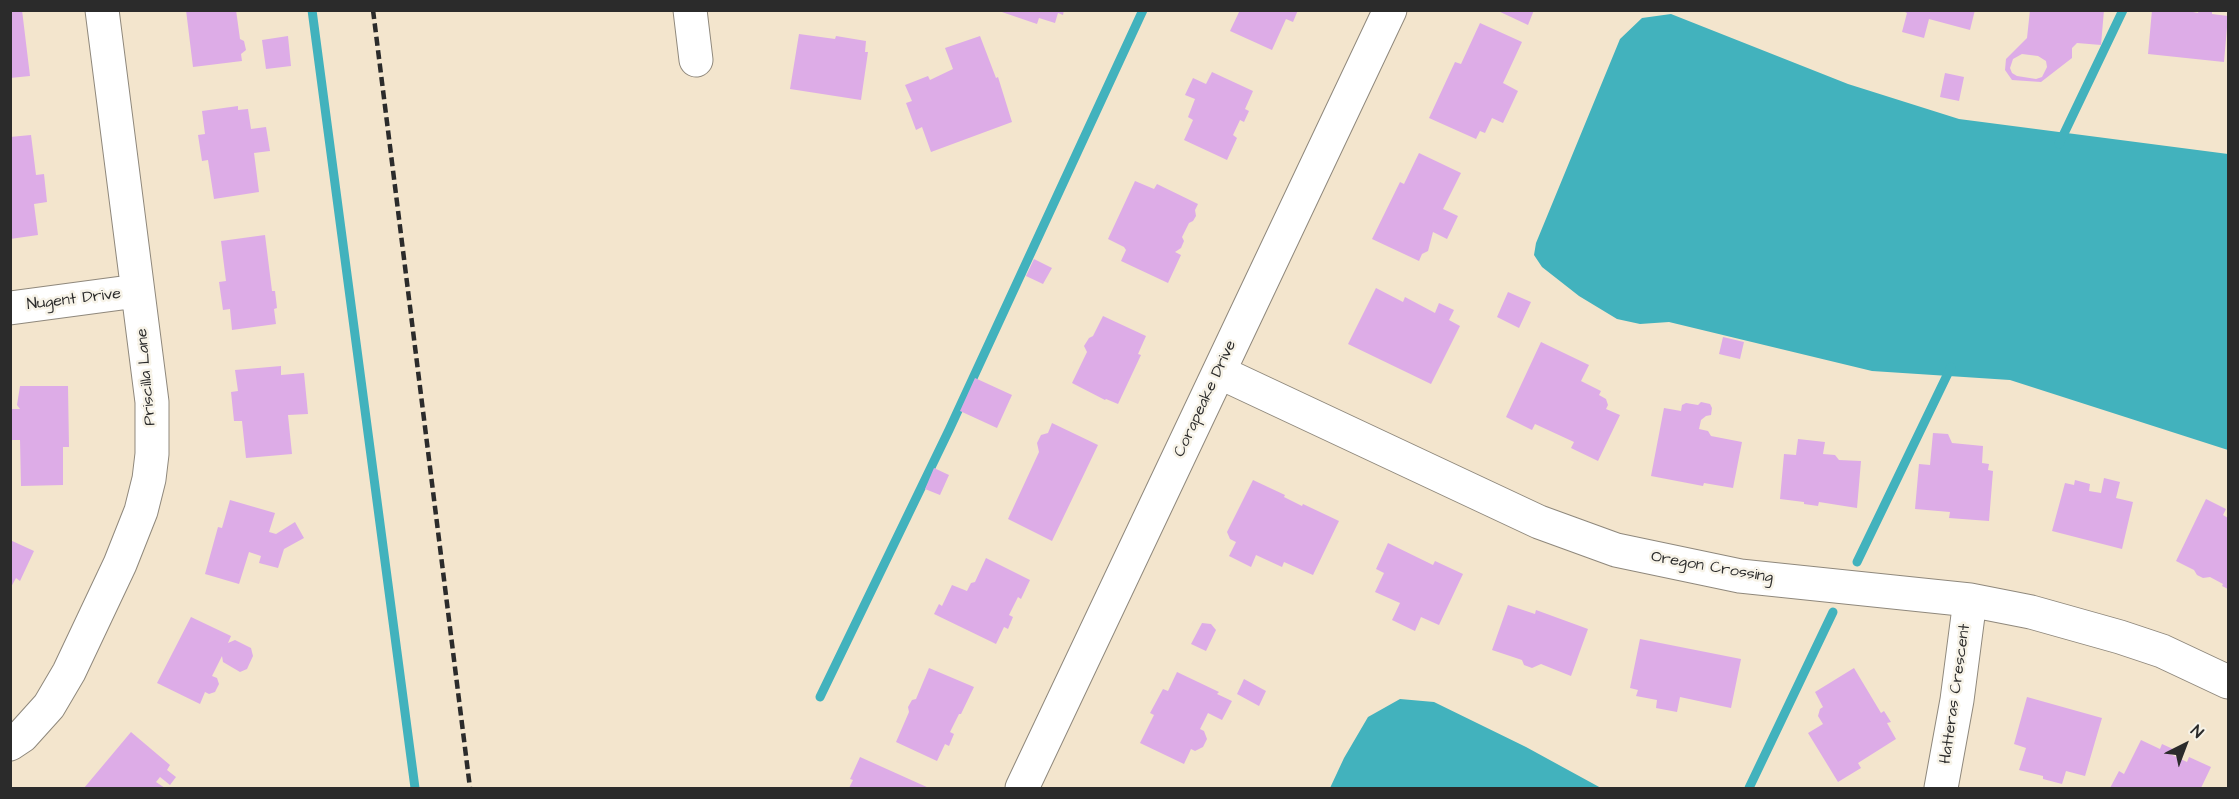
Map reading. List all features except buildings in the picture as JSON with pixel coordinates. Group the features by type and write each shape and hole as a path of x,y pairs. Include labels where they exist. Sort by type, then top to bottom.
{"street":[{"name":"Priscilla Lane","path":"10,744 22,736 49,706 69,672 120,564 141,511 149,479 152,454 152,402 102,10"},
{"path":"690,10 696,60"},
{"name":"Corapeake Drive","path":"1022,789 1390,10"},
{"name":"Nugent Drive","path":"10,308 137,291"},
{"name":"Oregon Crossing","path":"1219,372 1539,522 1616,550 1740,576 1970,600 2031,612 2162,651 2229,682"},
{"name":"Hatteras Crescent","path":"1941,789 1953,723 1970,600"}],"water":[{"path":"1671,14 1848,84 1959,119 2228,154 2228,450 2010,380 1872,371 1669,322 1640,324 1617,319 1579,296 1542,267 1534,255 1536,243 1620,39 1642,18"},
{"path":"1400,699 1434,702 1526,747 1601,788 1330,788 1344,758 1368,717"}],"waterway":[{"path":"312,10 415,788"},
{"path":"820,697 949,430 1143,10"},
{"path":"2059,144 2123,10"},
{"path":"1857,562 1951,367"},
{"path":"1749,788 1833,612"}],"railway":[{"path":"373,10 470,788"}]}
